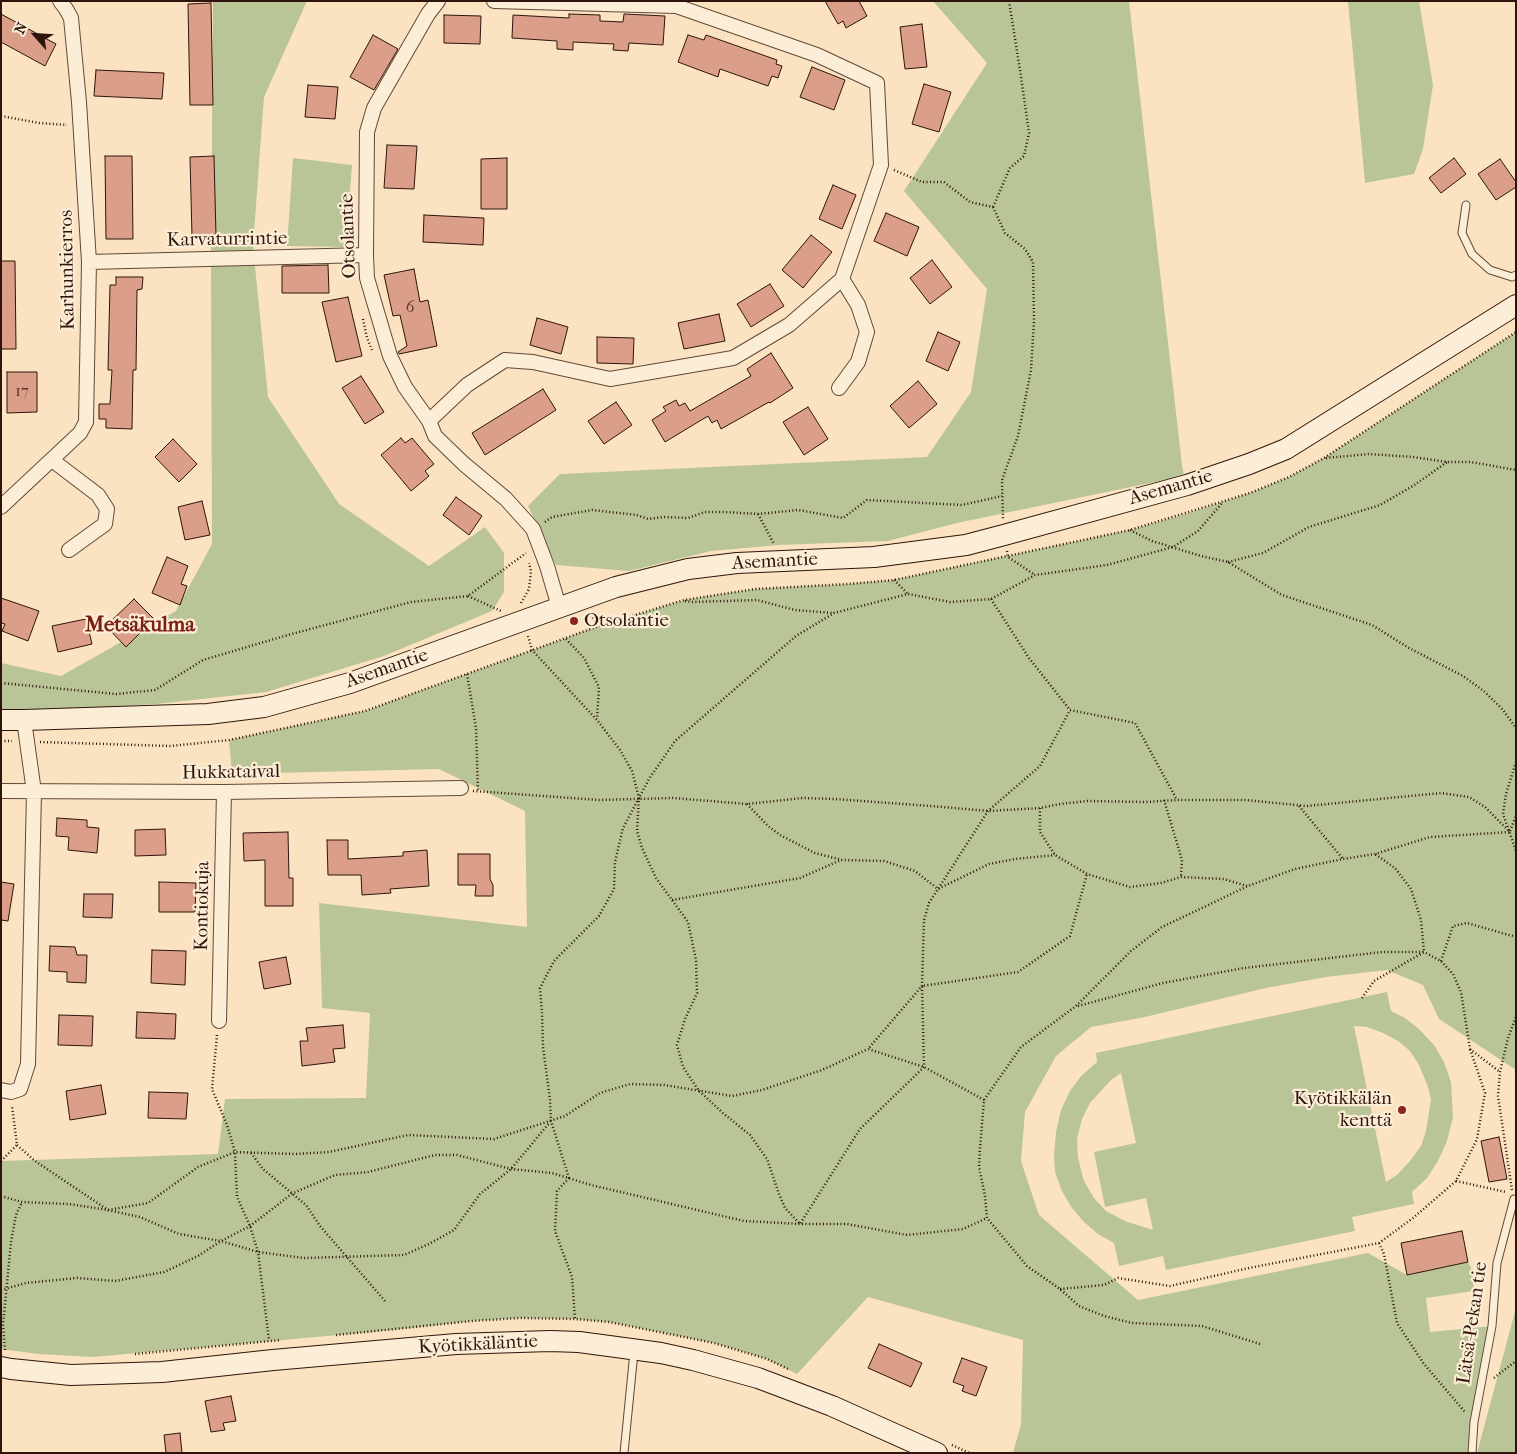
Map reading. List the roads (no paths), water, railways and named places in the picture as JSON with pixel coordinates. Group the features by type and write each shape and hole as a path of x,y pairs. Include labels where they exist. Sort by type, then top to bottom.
{"main road":[{"name":"Asemantie","path":"1,720 208,714 264,707 350,683 616,587 688,569 780,560 874,557 966,544 1004,535 1177,487 1249,464 1286,449 1516,305"},
{"name":"Kyötikkäläntie","path":"3,1358 12,1369 71,1375 162,1372 456,1344 541,1341 579,1342 634,1349 693,1360 758,1378 832,1406 937,1453"}],"street":[{"name":"Karhunkierros","path":"1,507 80,433 86,422 89,262 71,18 60,1"},
{"name":"Otsolantie","path":"438,1 428,14 374,108 367,132 367,278 390,356 405,387 429,421 436,436 464,464 506,499 533,529 547,566 559,608"},
{"path":"429,421 466,385 505,360 533,362 610,379 733,358 790,325 842,279 881,165 877,83 817,55 690,6 494,1"},
{"name":"Karvaturrintie","path":"89,262 366,255"},
{"path":"838,388 858,362 867,332 858,305 842,279"},
{"path":"52,460 98,496 107,509 105,524 69,550"},
{"path":"6,1091 20,1089 28,1064 34,792 24,720"},
{"name":"Hukkataival","path":"1,791 224,792 461,788"},
{"name":"Kontiokuja","path":"219,1021 224,792"}],"lane":[{"path":"1466,205 1462,233 1472,254 1490,270 1512,277 1516,275"},
{"name":"Lätsä-Pekan tie","path":"1472,1453 1474,1422 1492,1326 1496,1263 1513,1196"},
{"path":"624,1453 634,1349"}],"place":[{"name":"Otsolantie","path":"574,621"},
{"name":"Kyötikkälän kenttä","path":"1402,1110"}],"district":[{"name":"Metsäkulma","path":"140,626"}]}
